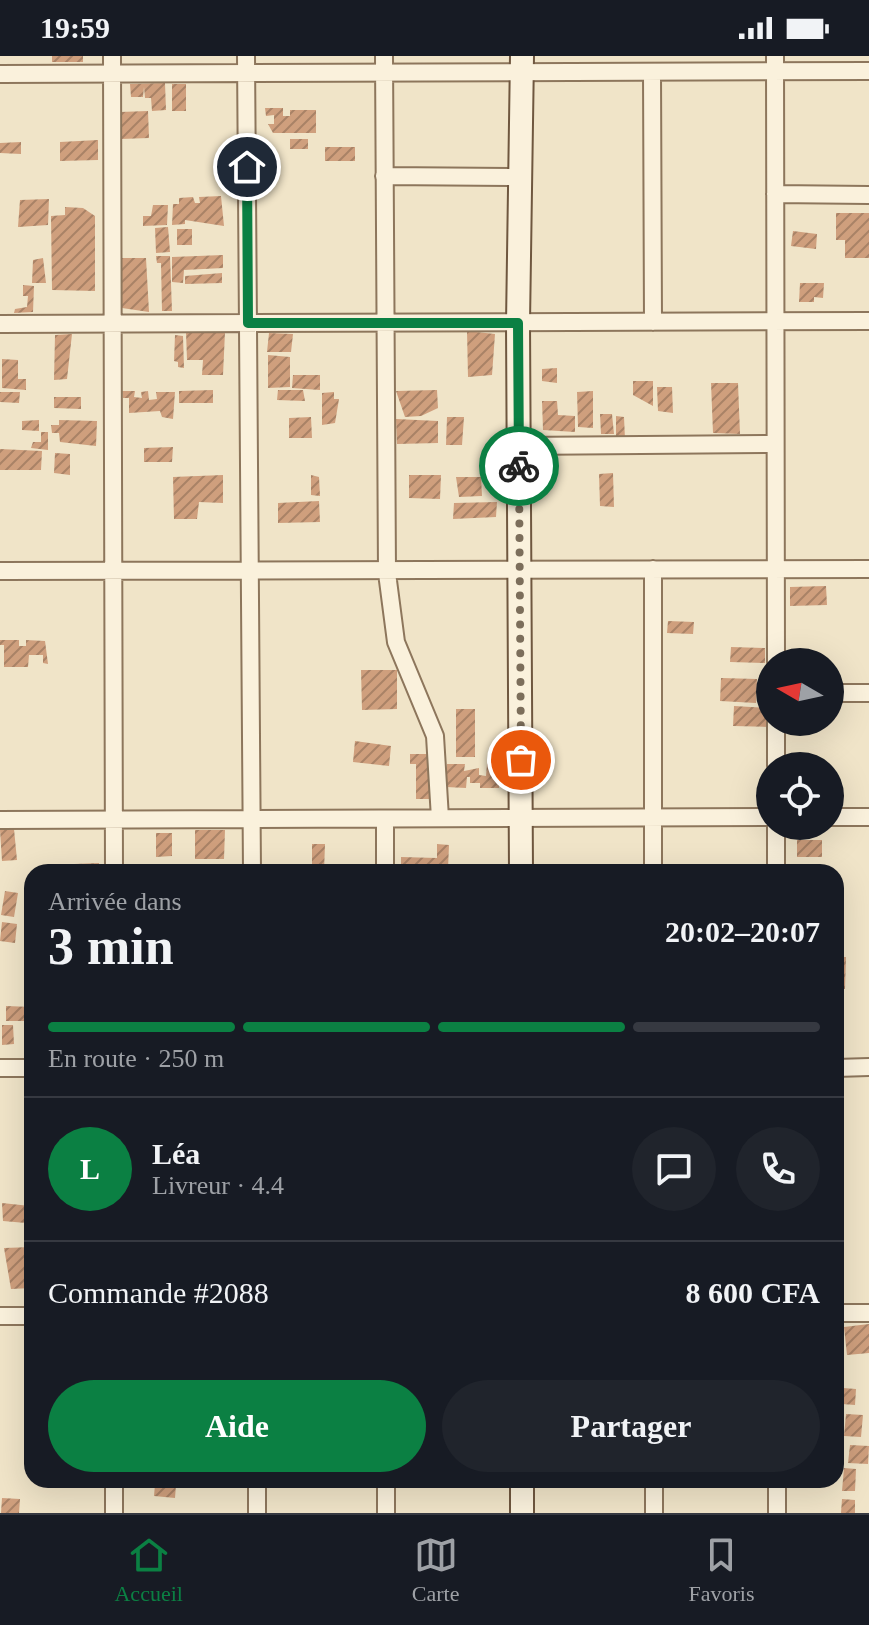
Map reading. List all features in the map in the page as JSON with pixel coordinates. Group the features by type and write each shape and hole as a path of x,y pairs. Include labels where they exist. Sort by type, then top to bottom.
{"street":[{"path":"112,56 114,864"},
{"path":"246,64 252,864"},
{"path":"0,74 112,74 246,64 522,65 652,72 775,64 869,71"},
{"path":"384,64 387,573 396,642 435,736 440,818"},
{"path":"775,64 776,648"},
{"path":"521,864 518,323 522,65"},
{"path":"652,72 653,322"},
{"path":"384,176 520,177"},
{"path":"775,194 869,195"},
{"path":"0,324 869,321"},
{"path":"519,446 775,444"},
{"path":"653,569 653,864"},
{"path":"0,571 387,573 869,569"},
{"path":"844,693 869,693"},
{"path":"0,820 756,817"},
{"path":"844,817 869,817"},
{"path":"385,819 385,864"},
{"path":"776,840 776,864"},
{"path":"844,1068 869,1067"},
{"path":"0,1068 24,1068"},
{"path":"844,1313 869,1313"},
{"path":"0,1316 24,1316"},
{"path":"114,1488 114,1513"},
{"path":"257,1488 257,1513"},
{"path":"386,1488 386,1513"},
{"path":"522,1488 522,1513"},
{"path":"654,1488 654,1513"},
{"path":"777,1488 777,1513"}],"building":[{"path":"52,56 83,56 83,62 52,62"},
{"path":"165,83 166,110 152,111 151,98 145,98 144,87 143,97 131,97 130,84"},
{"path":"172,84 186,84 186,111 172,111"},
{"path":"265,108 283,108 283,116 290,116 290,110 316,110 316,133 273,133 268,124 274,124 274,115 266,116"},
{"path":"148,111 149,138 121,139 120,112"},
{"path":"290,139 308,139 308,149 290,149"},
{"path":"98,140 98,160 60,161 60,142"},
{"path":"21,142 21,154 0,153 0,143"},
{"path":"325,147 355,147 355,161 325,161"},
{"path":"221,196 224,226 185,220 185,224 172,225 173,204 179,204 179,198 193,197 195,203 200,203 199,197"},
{"path":"49,199 48,225 18,227 20,200"},
{"path":"153,205 168,205 167,225 143,226 143,216 151,216"},
{"path":"65,207 83,208 95,216 95,291 52,290 51,216 65,215"},
{"path":"836,213 869,213 869,258 845,258 845,240 836,240"},
{"path":"168,227 170,252 156,253 155,228"},
{"path":"177,229 192,229 192,245 177,245"},
{"path":"793,231 817,234 816,249 791,246"},
{"path":"223,255 223,268 184,270 183,283 172,282 172,257"},
{"path":"156,256 170,256 172,311 162,311 161,263 157,263"},
{"path":"43,258 46,283 32,283 33,260"},
{"path":"121,258 146,258 149,312 122,308"},
{"path":"222,273 222,283 185,284 185,276"},
{"path":"800,283 824,283 823,298 814,297 814,302 799,302"},
{"path":"23,285 34,286 33,312 14,313 15,309 27,307 28,296 23,296"},
{"path":"467,331 495,334 492,375 468,377"},
{"path":"186,332 225,332 223,375 202,375 203,360 187,360"},
{"path":"269,333 293,334 291,352 267,352"},
{"path":"72,334 67,379 54,380 55,335"},
{"path":"175,335 183,336 184,368 178,367 178,362 174,361"},
{"path":"268,355 290,357 290,387 268,388"},
{"path":"2,359 18,360 18,379 26,379 26,390 2,388"},
{"path":"557,368 557,383 542,381 542,369"},
{"path":"293,375 320,375 320,390 292,388"},
{"path":"633,381 653,381 653,406 633,395"},
{"path":"711,383 738,383 740,434 713,433"},
{"path":"657,387 672,387 673,413 658,411"},
{"path":"213,390 213,403 179,403 179,391"},
{"path":"278,390 303,390 305,401 277,400"},
{"path":"437,390 438,408 421,416 405,417 396,391"},
{"path":"122,391 135,391 134,397 142,398 141,392 148,391 149,400 157,399 156,392 175,392 173,419 162,417 160,411 129,413 129,398 123,398"},
{"path":"593,391 593,428 578,427 577,392"},
{"path":"0,392 20,392 19,403 0,402"},
{"path":"334,392 334,399 339,399 335,423 322,425 322,393"},
{"path":"54,397 81,397 81,409 54,408"},
{"path":"542,401 557,401 558,415 575,416 575,432 543,430"},
{"path":"600,414 612,414 614,434 601,434"},
{"path":"616,416 624,417 625,439 616,440"},
{"path":"311,417 312,438 289,438 289,418"},
{"path":"447,417 464,417 462,445 446,445"},
{"path":"396,419 438,421 438,443 397,444"},
{"path":"39,420 39,431 22,430 22,421"},
{"path":"59,420 97,421 96,446 60,442 59,433 52,433 51,425 59,425"},
{"path":"41,432 48,432 48,450 31,448 33,442 41,442"},
{"path":"173,447 172,462 144,462 144,448"},
{"path":"0,449 42,451 41,470 0,470"},
{"path":"55,453 70,454 70,475 54,473"},
{"path":"613,473 614,507 600,506 599,474"},
{"path":"223,475 223,503 199,502 197,519 174,519 173,477"},
{"path":"311,475 319,477 320,496 311,495"},
{"path":"409,475 441,475 440,499 409,498"},
{"path":"456,477 481,477 482,496 459,497"},
{"path":"319,501 320,522 278,523 278,503"},
{"path":"497,502 496,517 453,519 454,503"},
{"path":"826,586 827,605 790,606 790,587"},
{"path":"668,621 694,622 693,634 667,633"},
{"path":"0,640 19,640 19,646 26,646 26,640 45,641 48,664 43,663 43,655 29,655 28,667 4,667 4,645 0,645"},
{"path":"731,647 765,648 756,648 756,663 730,662"},
{"path":"361,670 397,670 397,709 362,710"},
{"path":"721,678 756,679 756,703 720,701"},
{"path":"734,706 756,707 756,727 733,726"},
{"path":"456,709 475,709 475,757 456,757"},
{"path":"355,741 391,746 389,766 353,762"},
{"path":"410,754 431,754 430,799 416,799 416,764 410,764"},
{"path":"447,764 465,764 464,771 479,768 479,775 486,776 487,764 500,765 499,788 480,788 480,783 470,783 470,777 467,777 466,788 446,787"},
{"path":"14,829 17,860 2,861 0,830"},
{"path":"195,830 225,830 224,859 195,859"},
{"path":"156,833 172,833 172,856 156,857"},
{"path":"797,840 822,840 822,857 797,857"},
{"path":"312,844 325,844 324,864 312,864"},
{"path":"437,844 449,845 448,864 401,864 401,857 437,858"},
{"path":"5,891 18,893 14,917 1,915"},
{"path":"2,922 17,924 15,943 0,941"},
{"path":"844,957 846,957 845,989"},
{"path":"6,1006 24,1007 24,1021 6,1021"},
{"path":"2,1025 13,1025 14,1044 2,1045"},
{"path":"2,1203 24,1205 24,1223 3,1221"},
{"path":"24,1247 24,1288 11,1289 4,1248"},
{"path":"869,1324 869,1353 847,1355 844,1327"},
{"path":"844,1388 856,1389 855,1405 844,1404"},
{"path":"846,1414 863,1415 861,1437 844,1436"},
{"path":"850,1445 869,1446 868,1464 848,1463"},
{"path":"844,1468 856,1469 855,1491 842,1491"},
{"path":"155,1488 176,1488 175,1498 154,1496"},
{"path":"2,1498 20,1499 19,1513 1,1513"},
{"path":"842,1499 855,1500 855,1513 841,1513"}],"way so far":[{"path":"519,466 521,760"}],"route":[{"path":"247,167 248,323 518,323 519,466"}]}
